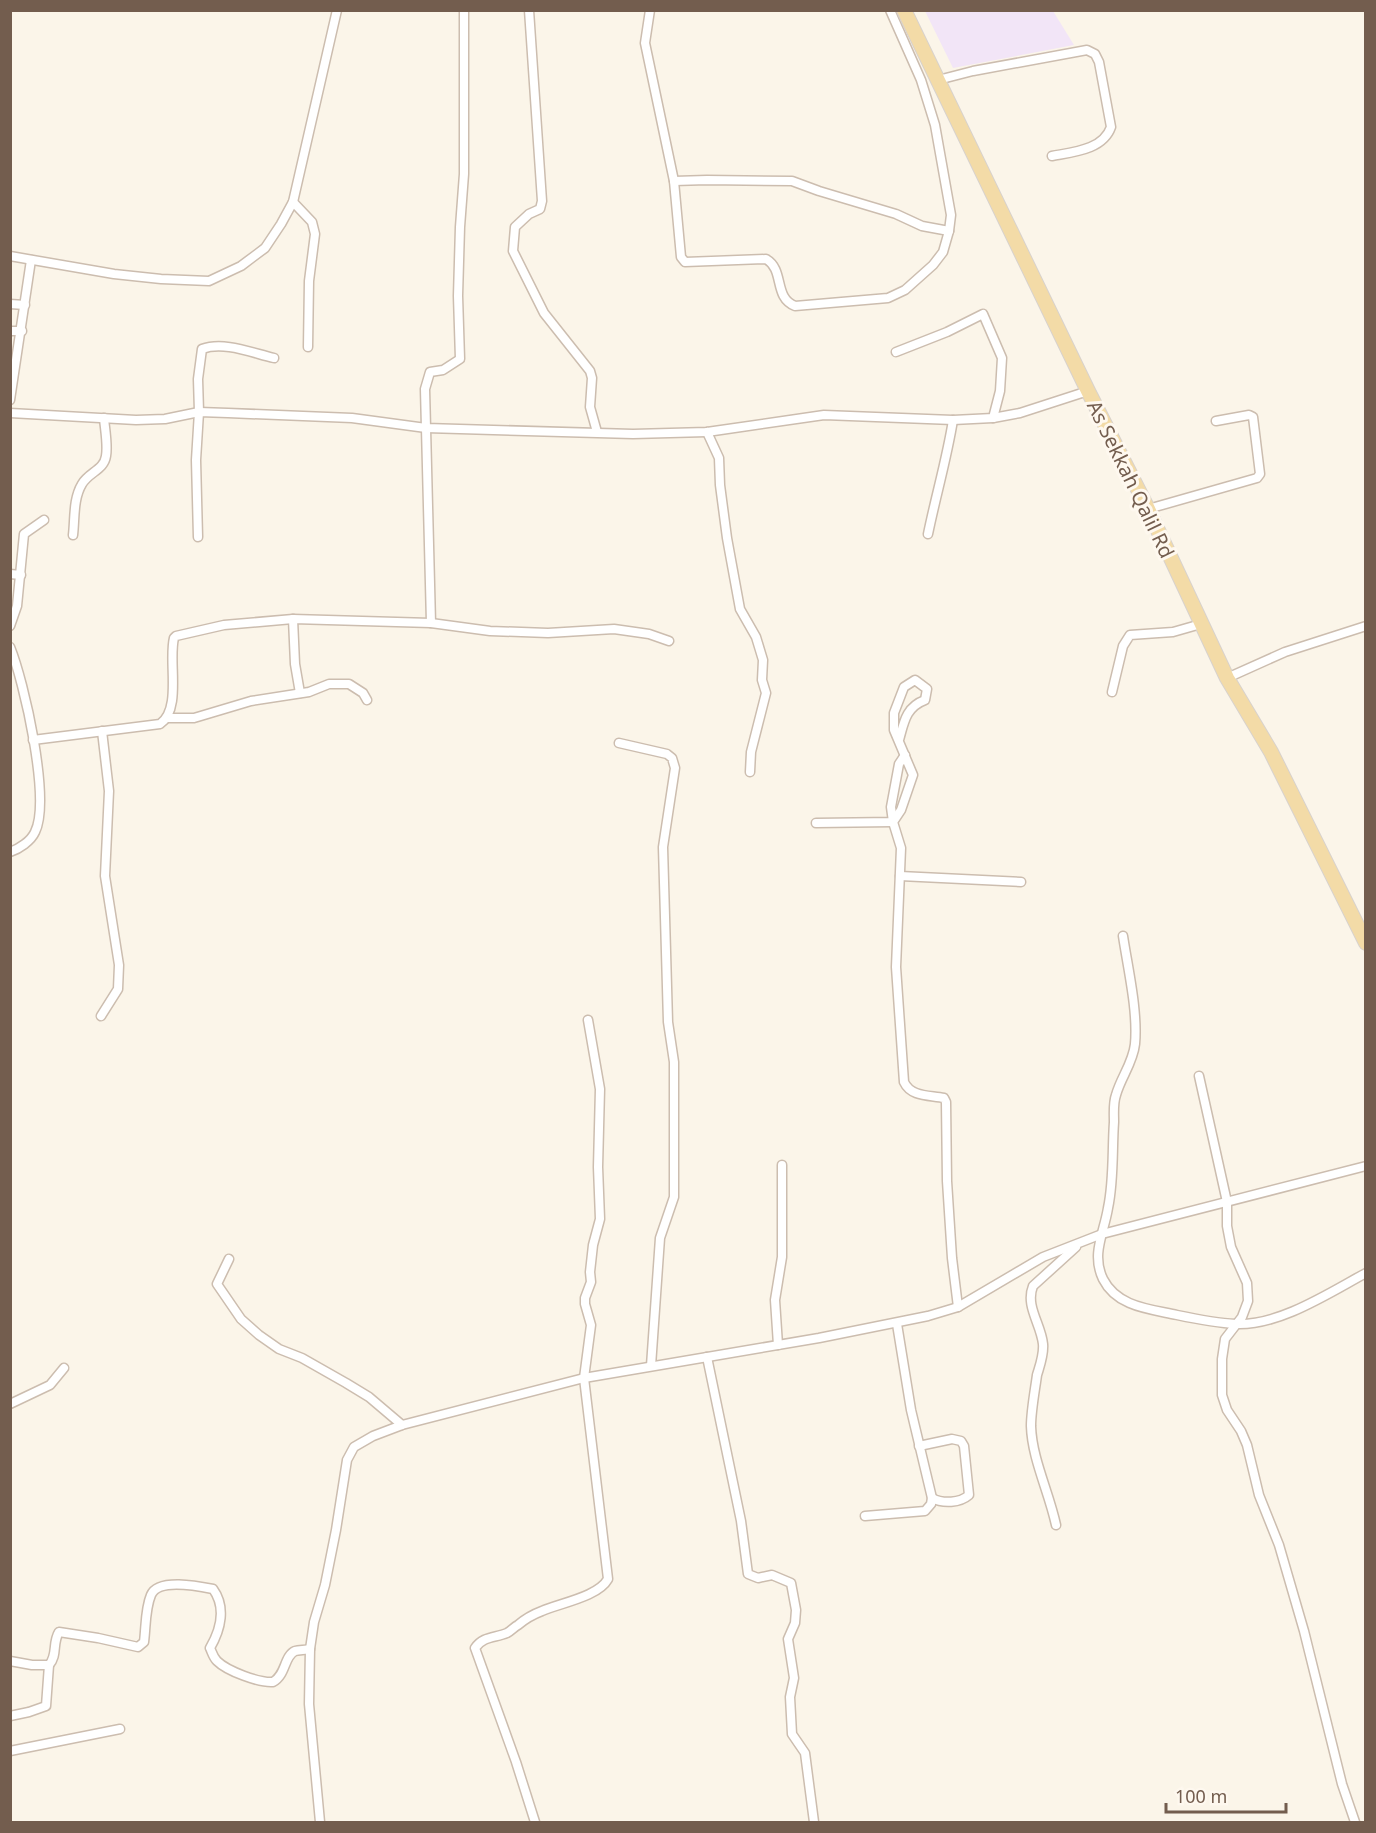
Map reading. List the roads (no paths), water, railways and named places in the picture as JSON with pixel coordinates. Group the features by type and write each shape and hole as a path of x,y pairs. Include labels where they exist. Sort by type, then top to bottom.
{"main road":[{"name":"As Sekkah Qalil Rd","path":"904,10 1088,391 1148,509 1227,678 1271,752 1365,943"}],"street":[{"path":"10,256 114,274 209,281 241,266 265,248 293,202 338,10"},
{"path":"431,623 425,389 430,372 443,370 460,359 458,296 464,174 464,10"},
{"path":"529,10 542,201 540,208 515,227 513,250 544,313 590,371 592,378 591,407 597,432"},
{"path":"650,10 645,43 674,181 681,257 685,262 766,259 776,270 782,295 787,303 795,306 888,298 906,290 933,265 943,252 951,214 935,125 921,80 890,10"},
{"path":"938,80 973,71 1087,50 1095,54 1099,62 1111,127 1108,134 1092,147 1052,156"},
{"path":"674,181 738,179 792,181 819,192 896,214 921,226 949,231"},
{"path":"293,202 312,222 315,234 309,281 308,347"},
{"path":"10,400 32,260"},
{"path":"10,304 25,305"},
{"path":"896,352 947,332 983,314 1002,358 1000,391 993,418"},
{"path":"10,331 22,331"},
{"path":"198,537 196,460 199,412 198,379 202,350 214,346 239,349 274,358"},
{"path":"10,413 136,420 165,419 199,412 351,418 426,428 633,434 707,432 825,415 953,420 993,418 1020,413 1088,391"},
{"path":"1148,509 1257,478 1260,474 1252,417 1249,415 1216,422"},
{"path":"73,535 76,497 82,483 90,473 99,470 106,455 104,418"},
{"path":"928,534 947,460 953,420"},
{"path":"707,432 719,458 723,506 740,609 756,638 763,660 762,680 766,693 751,752 750,772"},
{"path":"10,626 17,606 24,534 44,520"},
{"path":"10,574 21,575"},
{"path":"293,619 295,664 300,693"},
{"path":"33,740 160,724 167,718 172,698 172,642 176,636 224,625 293,619 431,623 525,633 614,629 649,634 669,641"},
{"path":"1112,692 1122,646 1130,635 1173,632 1201,624"},
{"path":"1227,678 1285,652 1365,626"},
{"path":"10,647 21,679 33,740 40,793 35,832 24,845 10,852"},
{"path":"893,822 901,810 913,775 894,730 894,713 904,687 915,680 927,689 925,700 915,703 906,716 899,740"},
{"path":"167,718 194,718 251,701 309,692 329,684 339,683 358,688 367,700"},
{"path":"101,1016 118,988 119,965 105,876 110,791 102,731"},
{"path":"619,743 667,754 672,758 675,768 663,847 668,1022 674,1062 674,1197 660,1238 651,1366"},
{"path":"905,754 899,764 891,807 901,849 896,967 902,1072 907,1088 913,1093 944,1098 946,1102 950,1225 958,1307"},
{"path":"896,782 913,775"},
{"path":"816,824 893,822"},
{"path":"900,876 1021,882"},
{"path":"1123,936 1133,1008 1135,1042 1133,1055 1116,1095 1111,1185 1108,1209 1097,1253 1098,1267 1104,1281 1123,1301 1192,1318 1236,1324 1258,1322 1297,1309 1365,1273"},
{"path":"535,1822 475,1648 489,1637 508,1633 541,1611 601,1588 608,1579 584,1378 591,1325 585,1298 591,1282 593,1245 600,1219 598,1167 600,1089 588,1020"},
{"path":"1199,1076 1227,1202 1227,1226 1231,1247 1247,1283 1248,1301 1242,1317 1225,1339 1221,1370 1222,1395 1227,1410 1242,1431 1259,1495 1279,1545 1304,1631 1342,1784 1355,1822"},
{"path":"778,1345 775,1300 782,1257 782,1165"},
{"path":"320,1822 309,1704 310,1649 314,1622 325,1585 334,1541 347,1460 354,1447 373,1436 402,1425 584,1378 897,1324 958,1307 1044,1257 1083,1240 1365,1166"},
{"path":"1056,1524 1041,1474 1031,1428 1031,1414 1043,1351 1042,1340 1032,1312 1030,1292 1033,1286 1083,1240"},
{"path":"229,1259 217,1284 241,1319 279,1349 302,1358 369,1397 402,1425"},
{"path":"865,1516 925,1511 931,1504 932,1497 911,1410 897,1324"},
{"path":"708,1357 741,1521 748,1574 758,1578 772,1575 791,1582 796,1602 795,1623 788,1639 794,1678 790,1697 792,1734 805,1753 814,1822"},
{"path":"10,1404 50,1385 63,1368"},
{"path":"919,1446 952,1439 961,1441 964,1446 969,1495 964,1499 944,1502 932,1497"},
{"path":"10,1716 46,1706 49,1665 54,1657 56,1636 59,1632 134,1647 141,1645 144,1642 150,1597 156,1589 167,1586 213,1589 219,1597 222,1615 210,1648 214,1657 219,1663 254,1680 273,1682 282,1675 290,1656 296,1651 310,1649"},
{"path":"10,1661 49,1665"},
{"path":"10,1751 120,1729"}]}
